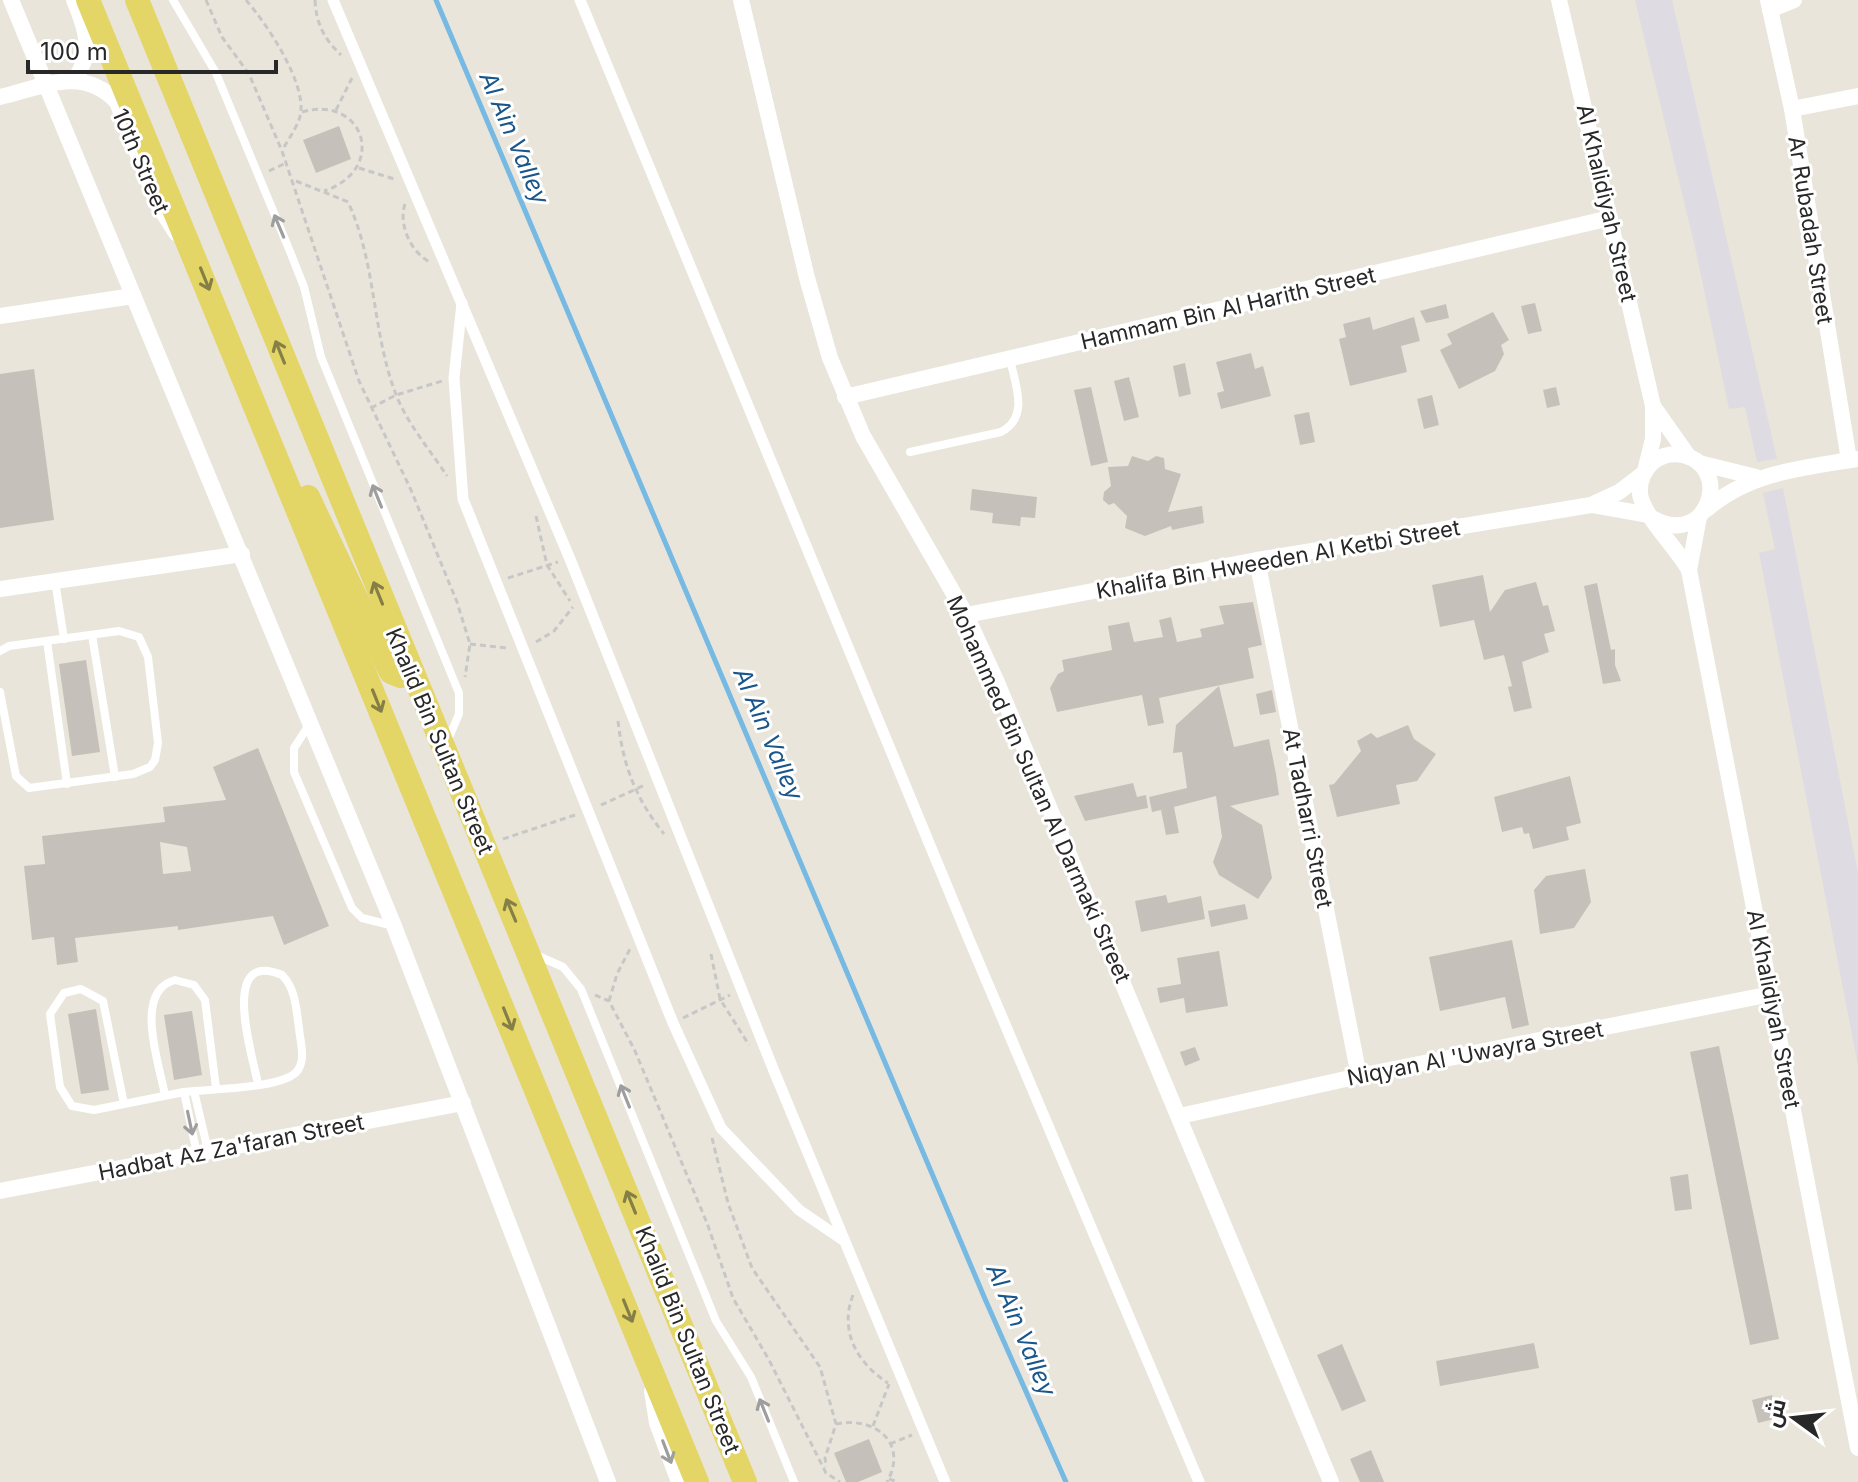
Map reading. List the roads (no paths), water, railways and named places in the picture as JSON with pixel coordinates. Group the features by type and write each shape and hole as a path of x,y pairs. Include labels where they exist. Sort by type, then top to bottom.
{"main road":[{"name":"Khalid Bin Sultan Street","path":"88,0 697,1482"},
{"name":"Khalid Bin Sultan Street","path":"137,0 745,1482"},
{"path":"282,469 316,510 391,672 401,676 410,671"}],"street":[{"path":"11,0 394,926 608,1482"},
{"path":"0,97 75,79 83,67 88,43 74,0"},
{"path":"333,0 570,559 843,1241 945,1482"},
{"path":"580,0 980,966 1199,1482"},
{"name":"Mohammed Bin Sultan Al Darmaki Street","path":"741,0 807,278 845,397 882,474 966,615 1180,1116 1331,1482"},
{"name":"Al Khalidiyah Street","path":"1559,0 1653,406 1653,439 1644,472"},
{"path":"1769,5 1794,0"},
{"name":"Ar Rubadah Street","path":"1769,5 1792,109 1853,460"},
{"name":"10th Street","path":"75,79 99,86 117,102 163,216 192,248"},
{"path":"1792,109 1858,96"},
{"name":"Hammam Bin Al Harith Street","path":"845,397 1610,218"},
{"path":"0,316 133,296"},
{"path":"462,303 454,378 463,499 673,1023 721,1128 788,1200 843,1241"},
{"name":"Al Khalidiyah Street","path":"1653,406 1694,460"},
{"path":"1758,477 1679,454 1660,458 1644,472 1640,494 1650,516 1675,526 1702,513 1730,490 1758,477 1853,460"},
{"path":"1694,460 1705,471 1711,490 1702,513"},
{"name":"Khalifa Bin Hweeden Al Ketbi Street","path":"966,615 1257,560 1591,505 1619,492 1644,472"},
{"name":"Khalifa Bin Hweeden Al Ketbi Street","path":"1591,505 1650,516"},
{"name":"Al Khalidiyah Street","path":"1702,513 1689,570 1858,1448"},
{"name":"Al Khalidiyah Street","path":"1650,516 1689,570"},
{"path":"0,589 242,554"},
{"name":"At Tadharri Street","path":"1257,560 1359,1076"},
{"name":"Niqyan Al 'Uwayra Street","path":"1180,1116 1359,1076 1771,994"},
{"name":"Hadbat Az Za'faran Street","path":"0,1191 463,1103"},
{"path":"650,1365 657,1423 679,1482"}],"lane":[{"path":"173,0 186,27 211,64 304,287 321,357 459,693 459,714 444,750"},
{"path":"910,452 1001,432 1011,426 1019,407 1010,359"},
{"path":"55,581 64,639"},
{"path":"0,651 9,646 133,633 144,643 148,657 158,752 150,767 142,772 35,789 19,781 0,692"},
{"path":"92,635 115,777"},
{"path":"47,641 67,784"},
{"path":"311,722 294,748 294,772 352,908 362,918 394,926"},
{"path":"529,952 563,967 581,989 716,1321 751,1377 794,1482"},
{"path":"124,1104 103,1001 81,989 64,993 50,1014 62,1095 72,1106 86,1111 124,1104 165,1095 184,1092 258,1084 287,1080 298,1071 302,1058 294,993 290,983 272,971 252,976 242,995 258,1084"},
{"path":"165,1095 150,1005 158,988 175,980 194,985 205,1000 216,1088"},
{"path":"194,1091 202,1152"},
{"path":"184,1092 202,1152"}],"waterway":[{"name":"Al Ain Valley","path":"436,0 985,1299 1066,1482"}]}
